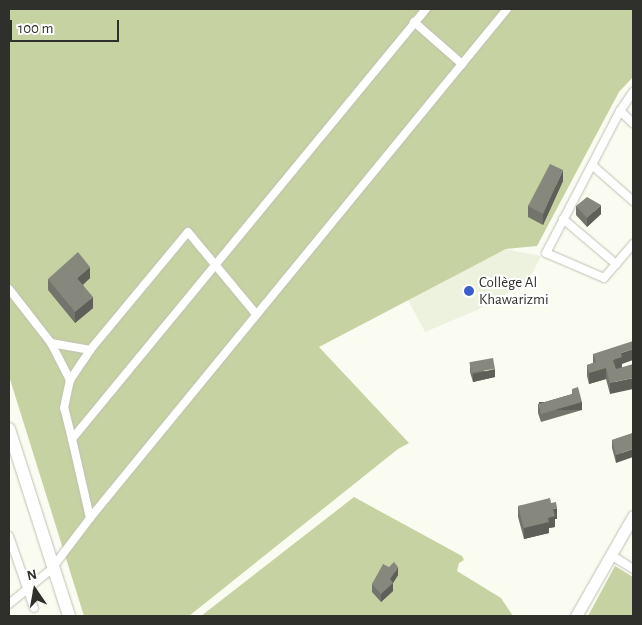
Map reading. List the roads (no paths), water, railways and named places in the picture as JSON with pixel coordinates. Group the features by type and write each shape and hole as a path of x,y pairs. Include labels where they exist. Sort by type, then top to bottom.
{"main road":[{"path":"9,430 51,570 62,616"},
{"path":"9,452 69,616"}],"street":[{"path":"72,439 426,9"},
{"path":"9,604 51,570 90,518 507,9"},
{"path":"414,22 462,64"},
{"path":"633,92 620,111 546,252 604,278 633,244"},
{"path":"620,111 633,123"},
{"path":"592,165 633,201"},
{"path":"563,219 616,264"},
{"path":"90,518 64,408 70,380 90,350 188,232 256,314"},
{"path":"9,290 52,342 70,380"},
{"path":"52,342 90,350"},
{"path":"576,616 632,520"},
{"path":"9,536 34,608"},
{"path":"611,555 631,567 633,558"}],"place":[{"name":"Collège Al Khawarizmi","path":"469,291"}]}
